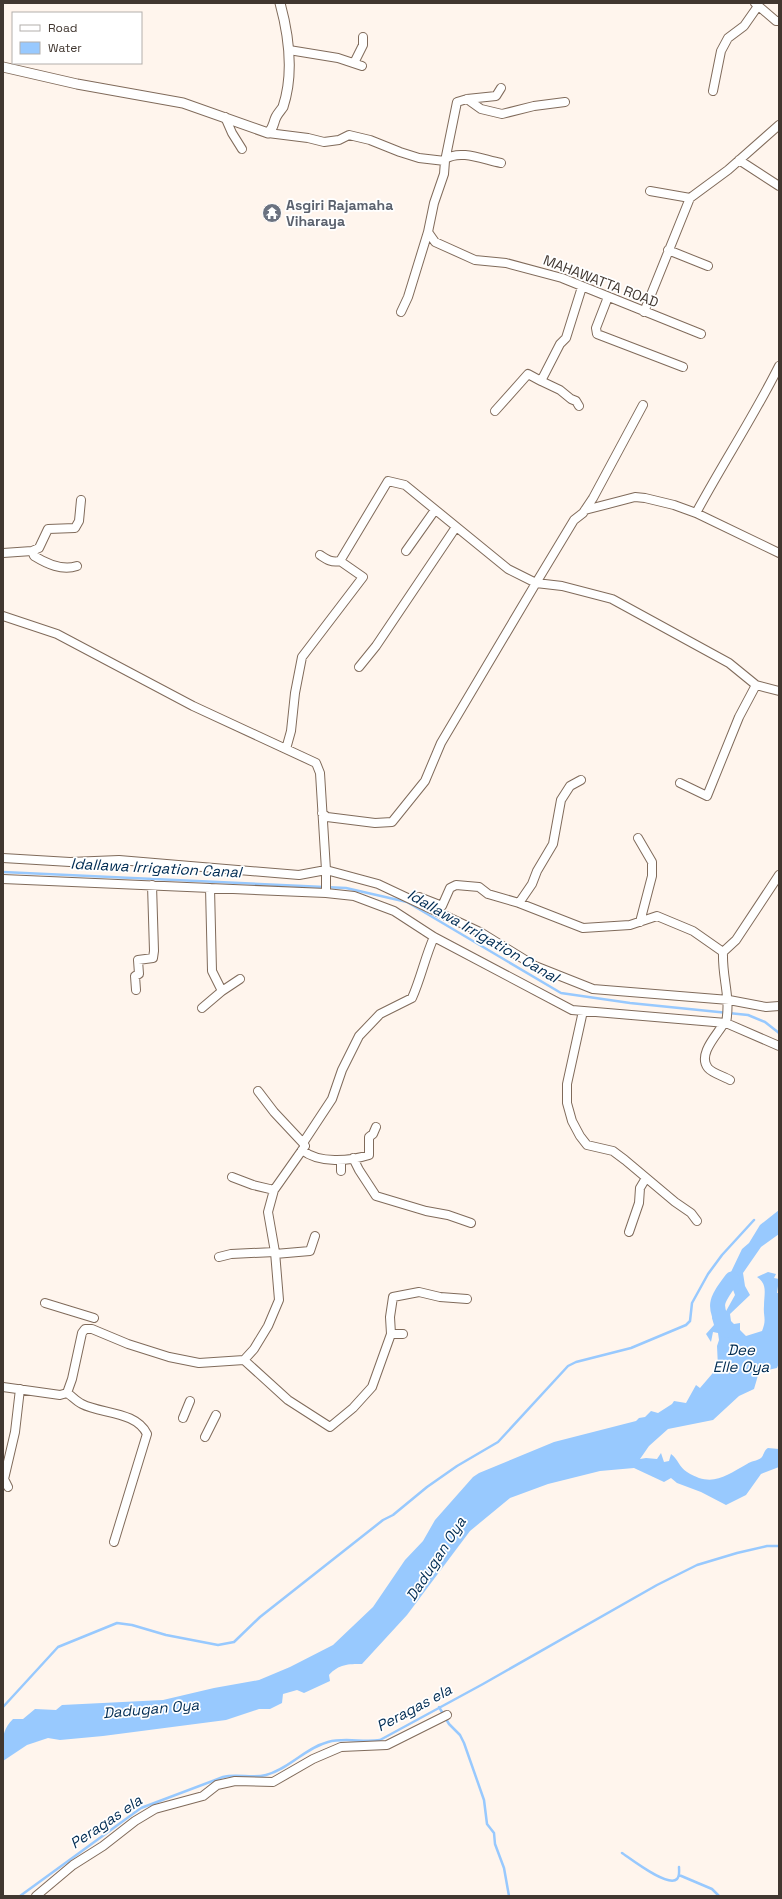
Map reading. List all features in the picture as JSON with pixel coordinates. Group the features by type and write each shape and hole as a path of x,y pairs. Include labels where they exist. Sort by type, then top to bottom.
{"street":[{"path":"268,133 272,130 276,116 282,108 290,57 280,3"},
{"path":"713,91 721,50 728,38 744,26 757,4 776,21 779,21"},
{"path":"289,50 338,58 358,65 363,45 363,37"},
{"path":"3,67 77,84 183,103 268,133 308,138 324,142 339,140 349,135 370,140 419,158 445,160 450,156 467,155 501,163"},
{"path":"401,312 408,297 428,232 434,203 444,174 445,160 457,102 467,99 496,96 501,88"},
{"path":"467,99 481,109 502,114 534,106 565,102"},
{"path":"225,117 232,134 242,149"},
{"path":"644,312 690,198 728,170 779,125"},
{"path":"740,160 779,186"},
{"path":"650,191 690,198"},
{"name":"MAHAWATTA ROAD","path":"428,232 435,242 475,260 513,264 562,278 701,334"},
{"path":"668,250 708,266"},
{"path":"542,380 560,344 566,338 582,287"},
{"path":"608,297 596,328 597,334 683,367"},
{"path":"696,513 749,422 758,402 779,366"},
{"path":"495,411 528,374 560,390 571,399 576,400 579,406"},
{"path":"322,813 327,817 375,823 392,822 424,780 441,743 574,520 585,510 643,405"},
{"path":"340,561 388,481 405,485 508,569 536,583 562,586 612,599 729,663 756,686 779,691"},
{"path":"424,493 423,496 432,507"},
{"path":"585,510 635,497 674,505 696,513 779,553"},
{"path":"3,553 32,551 39,548 48,529 75,528 79,521 81,500"},
{"path":"406,551 432,507"},
{"path":"359,667 376,646 456,527"},
{"path":"32,551 34,556 54,567 71,568 77,566"},
{"path":"286,749 291,731 295,693 302,658 363,577 340,561 335,562 328,560 320,555"},
{"path":"3,616 57,634 193,706 316,763 320,773 326,888"},
{"path":"680,783 707,796 739,717 756,686"},
{"path":"519,903 532,884 537,871 553,844 561,800 570,786 581,780"},
{"path":"638,838 652,862 652,876 640,922"},
{"path":"3,858 70,862 119,860 299,875 326,870 397,888 442,906 450,888 456,885 479,888 488,894 519,903 583,928 630,925 657,916 693,931 723,952"},
{"path":"730,1080 706,1067 705,1058 711,1041 725,1021 728,1003 722,964 723,952 736,940 779,875"},
{"path":"3,879 210,888 326,888 354,896 394,911 434,937 572,1010 725,1021 779,1046"},
{"path":"378,884 480,932 535,966 593,989 766,1007 779,1006"},
{"path":"136,990 135,976 139,974 138,960 153,958 152,885"},
{"path":"210,888 212,971 222,991"},
{"path":"3,1387 60,1395 66,1393 72,1379 82,1333 85,1329 92,1329 160,1354 199,1363 244,1360 254,1349 268,1326 279,1300 275,1253 268,1212 274,1190 332,1098 345,1064 359,1036 380,1014 412,998 421,976 426,955 434,937"},
{"path":"202,1008 222,991 240,979"},
{"path":"583,1011 567,1084 568,1103 572,1121 580,1136 588,1145 612,1151 691,1213 696,1221"},
{"path":"258,1091 308,1154 341,1160 369,1155 369,1137 374,1134 376,1127"},
{"path":"353,1158 376,1196 426,1211 448,1215 471,1223"},
{"path":"341,1160 341,1171"},
{"path":"232,1177 253,1185 274,1190"},
{"path":"629,1232 639,1203 640,1188 646,1178"},
{"path":"219,1257 231,1254 310,1251 315,1236"},
{"path":"244,1360 288,1400 330,1426 353,1408 372,1387 391,1334 390,1316 393,1297 419,1292 440,1297 466,1299"},
{"path":"45,1303 94,1318"},
{"path":"391,1334 403,1334"},
{"path":"8,1487 4,1479 15,1432 20,1389"},
{"path":"66,1393 82,1404 110,1412 142,1425 147,1434 114,1542"},
{"path":"183,1418 190,1401"},
{"path":"204,1436 216,1415"},
{"path":"36,1896 73,1866 103,1846 135,1821 155,1809 202,1796 217,1785 235,1781 273,1782 313,1759 341,1747 387,1745 447,1715"}],"water":[{"name":"Dee Elle Oya","path":"779,1210 779,1234 761,1247 743,1273 745,1286 750,1295 730,1314 731,1321 734,1324 740,1323 740,1330 746,1336 762,1331 765,1321 765,1290 763,1283 757,1277 768,1272 776,1274 774,1278 779,1279 777,1293 779,1293 779,1363 777,1368 759,1372 754,1389 739,1396 713,1420 668,1429 649,1446 640,1459 657,1459 661,1453 664,1462 669,1461 671,1454 687,1472 696,1477 711,1480 732,1473 759,1459 768,1448 779,1449 779,1467 761,1474 746,1495 726,1505 701,1492 677,1483 671,1478 664,1482 634,1468 600,1471 548,1484 510,1498 470,1531 407,1615 362,1664 348,1665 336,1669 329,1675 330,1681 304,1693 297,1690 283,1694 282,1703 270,1709 259,1709 226,1720 103,1736 60,1740 48,1738 27,1745 3,1761 3,1738 9,1724 13,1719 23,1719 35,1709 56,1710 62,1705 163,1700 214,1688 259,1680 290,1667 333,1645 373,1607 405,1560 423,1541 435,1520 473,1477 479,1473 554,1442 636,1421 639,1418 645,1417 651,1411 658,1413 674,1401 686,1403 696,1385 700,1388 718,1367 718,1333 713,1332 711,1342 706,1334 714,1325 712,1318 714,1311 717,1312 721,1310 723,1314 725,1313 735,1295 732,1287 725,1297 720,1295 742,1249 749,1243 760,1225"}],"waterway":[{"name":"Idallawa Irrigation Canal","path":"3,872 346,888 407,902 561,993 630,1003 748,1015 765,1022 779,1033"},
{"path":"3,1707 58,1647 117,1623 132,1625 166,1635 218,1645 234,1642 260,1617 383,1520 393,1515 427,1487 457,1466 498,1442 568,1366 576,1362 631,1348 686,1325 690,1321 692,1303 708,1274 722,1255 754,1220"},
{"name":"Dadugan Oya","path":"726,1330 719,1314 718,1303 719,1298 732,1279"},
{"name":"Peragas ela","path":"20,1896 141,1808 223,1777 266,1775 282,1768 312,1749 328,1742 341,1740 380,1740 483,1684 657,1585 697,1565 767,1546 779,1546"},
{"path":"439,1707 449,1724 460,1735 464,1743 484,1800 487,1824 494,1833 495,1844 504,1868 509,1896"},
{"path":"622,1853 650,1872 666,1880 672,1881 677,1879 679,1875 679,1867"},
{"path":"679,1875 712,1889 719,1896"}],"place":[{"name":"Asgiri Rajamaha Viharaya","path":"272,213"}]}
